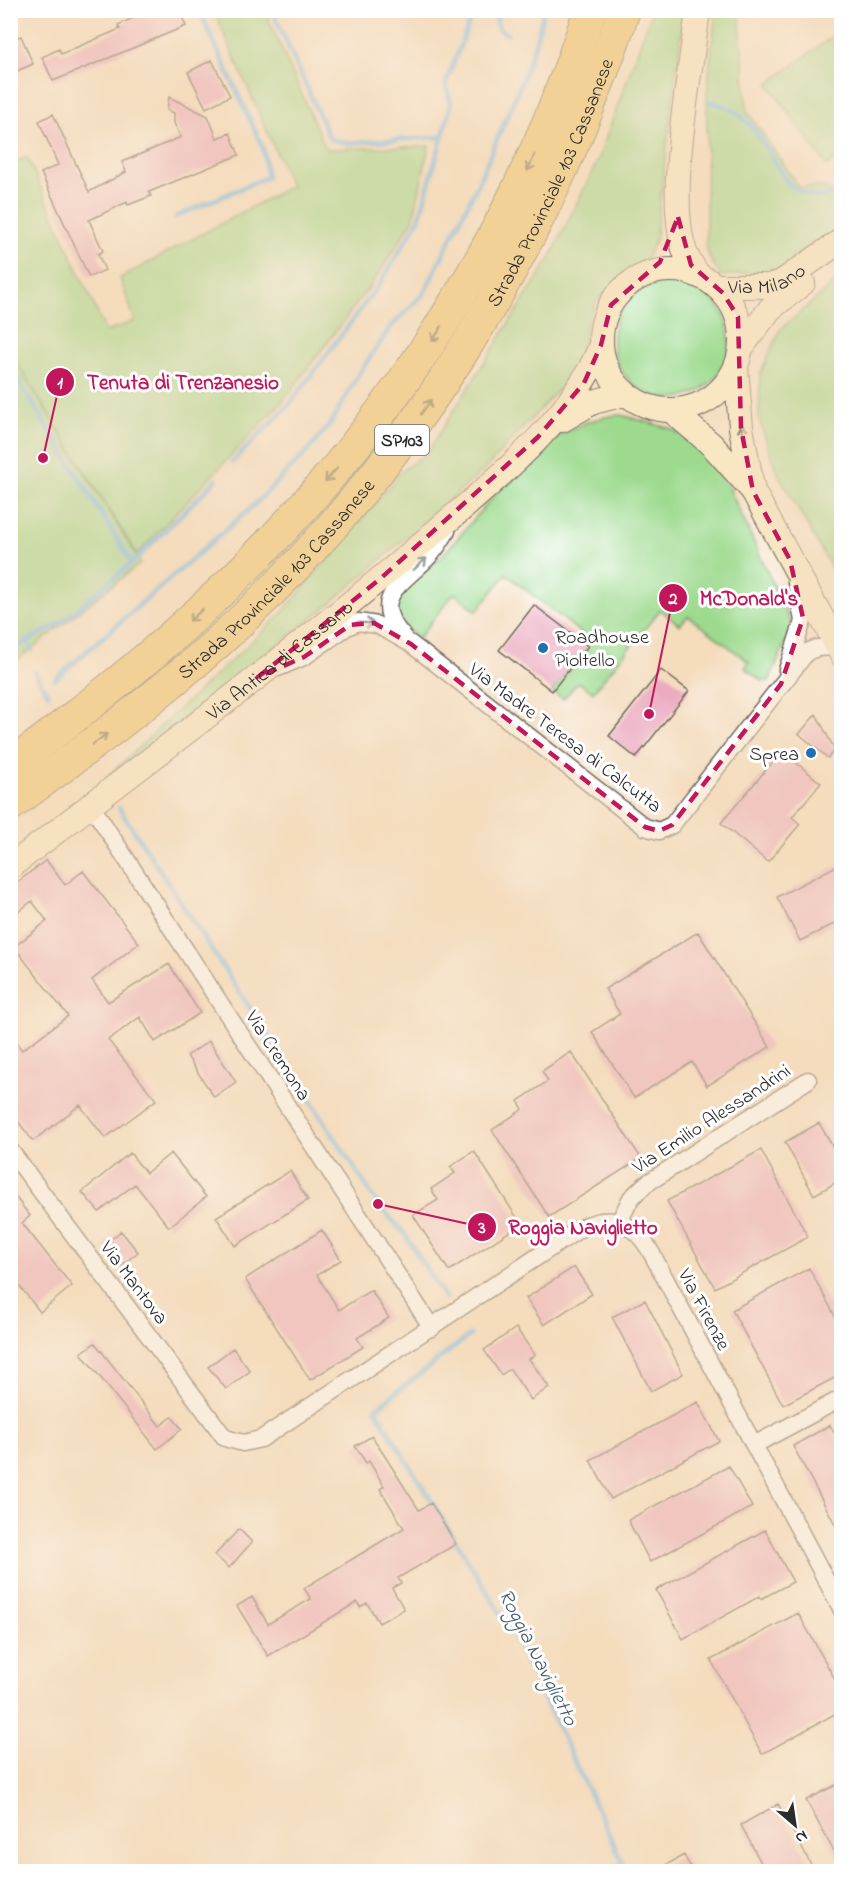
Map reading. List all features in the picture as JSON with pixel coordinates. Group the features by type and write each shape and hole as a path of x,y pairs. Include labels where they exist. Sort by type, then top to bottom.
{"highway":[{"path":"548,123 576,10"},
{"name":"Strada Provinciale 103 Cassanese","path":"10,764 140,664 215,598 270,543 375,423 432,341 478,265 519,187 548,123 590,10"},
{"name":"Strada Provinciale 103 Cassanese","path":"10,806 149,701 218,642 291,571 344,512 408,432 465,349 517,261 553,190 593,97 624,10"},
{"path":"553,190 592,134 639,10"},
{"name":"SP103","path":"10,811 53,774"}],"main road":[{"path":"652,273 669,247 678,217 682,135 698,10"},
{"path":"678,217 686,255 708,281 728,298 737,314 741,428 753,491"},
{"name":"Via Milano","path":"708,281 762,287 780,283 842,240"},
{"name":"Via Milano","path":"739,357 774,305 842,255"},
{"path":"708,281 678,270 652,273 628,285 613,300 604,320 601,345 606,366 626,394 647,406 672,411 692,408 710,399 723,388 739,357"},
{"name":"Via Antica di Cassano","path":"10,867 345,608 462,508 538,437 581,387 601,345"},
{"name":"Via Antica di Cassano","path":"538,437 585,405 626,394"},
{"path":"672,411 712,445 753,491 839,651"}],"street":[{"name":"Via Madre Teresa di Calcutta","path":"411,644 392,621 388,609 391,594 431,554 462,508"},
{"name":"Via Madre Teresa di Calcutta","path":"781,684 803,621 790,560"},
{"name":"Via Madre Teresa di Calcutta","path":"258,677 304,657 358,622 377,625 411,644 645,827 655,831 672,825 810,650 839,651"},
{"name":"Via Cremona","path":"91,805 432,1328"},
{"name":"Via Emilio Alessandrini","path":"619,1222 628,1203 640,1188 808,1080"},
{"name":"Via Mantova","path":"10,1150 225,1438 243,1443 261,1439 432,1328"},
{"path":"432,1328 581,1228 600,1221 619,1222"},
{"name":"Via Firenze","path":"619,1222 628,1225 643,1238 842,1610"},
{"path":"754,1445 842,1398"}],"highlighted area":[{"path":"678,217 691,265 723,293 738,317 741,428 753,491 790,560 803,618 781,684 672,825 659,831 645,827 411,644 374,623 350,625 304,657 258,677 380,579 538,437 584,383 601,345 611,305 660,262"}],"green space":[{"path":"214,11 265,11 326,149 429,146 413,220 376,278 283,401 137,554 13,357 141,563 11,665 11,164 27,157 106,332 135,321 120,278 291,186"},
{"path":"652,11 684,11 655,241 646,259 607,290 595,303 586,327 582,359 571,376 485,469 325,608 106,778 282,613 404,469 427,453 549,260 598,160"},
{"path":"716,11 739,11 747,111 799,187 825,187 841,201 841,225 778,270 721,276 710,259 706,245 707,93"},
{"path":"841,30 841,155 827,166 768,84"},
{"path":"841,277 841,585 776,470 759,419 760,374 780,330"},
{"path":"671,282 693,286 712,299 725,318 729,340 725,362 712,381 693,394 671,398 649,394 630,381 617,362 613,340 617,318 630,299 649,286"},
{"path":"621,415 672,429 697,447 725,479 792,626 769,681 762,681 745,668 749,662 688,616 680,625 660,610 593,692 578,682 563,699 552,691 591,641 506,574 477,611 454,593 418,639 397,615 398,598 407,586 438,560 519,469 566,432 593,420"}],"building":[{"path":"150,10 179,10 186,26 53,81 42,57 59,49 61,54 120,29 118,25"},
{"path":"21,36 33,64 17,71 10,57 10,40"},
{"path":"212,60 230,96 206,108 188,72"},
{"path":"169,97 208,116 217,138 230,133 239,155 149,192 151,196 128,205 127,202 89,220 103,251 98,254 105,270 89,277 41,173 58,165 39,121 53,114 89,192 126,172 122,162 181,137 174,123 174,113 167,110"},
{"name":"Roadhouse Pioltello","path":"534,605 588,646 552,691 499,650"},
{"path":"661,670 689,691 636,758 609,736"},
{"path":"816,714 835,750 828,758 799,734"},
{"path":"782,751 821,783 792,817 800,824 768,862 721,823"},
{"path":"46,860 65,885 83,871 139,943 92,980 108,1002 169,964 200,1013 155,1042 140,1017 108,1040 156,1100 105,1138 80,1105 33,1141 10,1111 10,1035 22,1050 68,1016 14,947 47,921 32,901 10,918 10,888"},
{"path":"842,863 842,920 800,941 777,897"},
{"path":"698,932 770,1047 707,1086 692,1062 634,1098 592,1032 620,1014 605,989"},
{"path":"209,1041 236,1082 214,1097 187,1056"},
{"path":"571,1052 641,1158 549,1217 492,1130 523,1109 518,1101 548,1081 542,1071"},
{"path":"819,1123 842,1163 842,1179 814,1195 785,1142"},
{"path":"761,1150 808,1237 715,1288 667,1201"},
{"path":"474,1151 521,1224 449,1271 413,1215 438,1200 431,1189 455,1173 450,1167"},
{"path":"130,1153 146,1173 171,1153 206,1197 169,1227 135,1184 99,1212 82,1192"},
{"path":"290,1171 308,1200 235,1246 216,1217"},
{"path":"10,1190 30,1216 22,1223 72,1286 40,1312 10,1274"},
{"path":"322,1230 341,1260 317,1275 339,1310 371,1290 389,1318 357,1338 363,1347 310,1380 245,1279"},
{"path":"121,1231 138,1252 121,1266 104,1245"},
{"path":"574,1267 592,1294 544,1325 526,1298"},
{"path":"809,1268 842,1329 842,1374 783,1405 732,1310"},
{"path":"645,1300 683,1374 651,1391 612,1317"},
{"path":"516,1328 535,1355 529,1359 549,1387 531,1400 510,1369 501,1375 484,1350"},
{"path":"95,1343 160,1426 172,1417 182,1429 157,1449 81,1353"},
{"path":"233,1348 250,1371 226,1389 208,1367"},
{"path":"698,1402 719,1441 611,1499 590,1460"},
{"path":"830,1425 842,1447 842,1537 793,1446"},
{"path":"372,1436 419,1510 431,1503 456,1544 398,1578 401,1583 392,1588 404,1609 379,1623 367,1603 360,1607 357,1602 268,1656 237,1606 252,1597 268,1624 311,1599 304,1588 404,1528 380,1489 384,1486 369,1461 366,1463 355,1446"},
{"path":"729,1466 752,1507 650,1562 628,1520"},
{"path":"239,1529 252,1542 229,1568 215,1555"},
{"path":"765,1530 793,1582 761,1599 760,1596 683,1639 656,1590"},
{"path":"798,1613 842,1692 842,1710 762,1754 711,1660"},
{"path":"842,1782 842,1866 806,1800"},
{"path":"778,1804 815,1872 766,1872 741,1825"},
{"path":"684,1855 693,1872 653,1872"}],"waterway":[{"path":"175,217 267,177 263,148 199,10"},
{"path":"272,10 330,139 347,143 440,137"},
{"path":"232,462 289,405 381,282 419,219 451,106 446,83 474,10"},
{"path":"499,10 496,23 500,30 507,34"},
{"path":"55,679 254,505 304,455 331,423 358,375 392,325 423,295 476,188 518,91 535,44 544,10"},
{"path":"710,102 725,106 748,122 789,184 814,196 828,196 842,190"},
{"name":"Roggia Naviglietto","path":"10,367 132,563 61,623 27,641"},
{"path":"131,564 216,480"},
{"path":"10,651 30,639"},
{"name":"Roggia Naviglietto","path":"27,641 32,650"},
{"name":"Roggia Naviglietto","path":"35,673 48,694"},
{"name":"Roggia Naviglietto","path":"119,808 378,1204 404,1233 445,1298"},
{"name":"Roggia Naviglietto","path":"470,1335 375,1409 513,1634 623,1863 609,1872"}],"place":[{"name":"Tenuta di Trenzanesio","path":"43,458"},
{"name":"Roadhouse Pioltello","path":"543,648"},
{"name":"McDonald's","path":"649,714"},
{"name":"Sprea","path":"811,753"},
{"name":"Roggia Naviglietto","path":"378,1204"}]}
